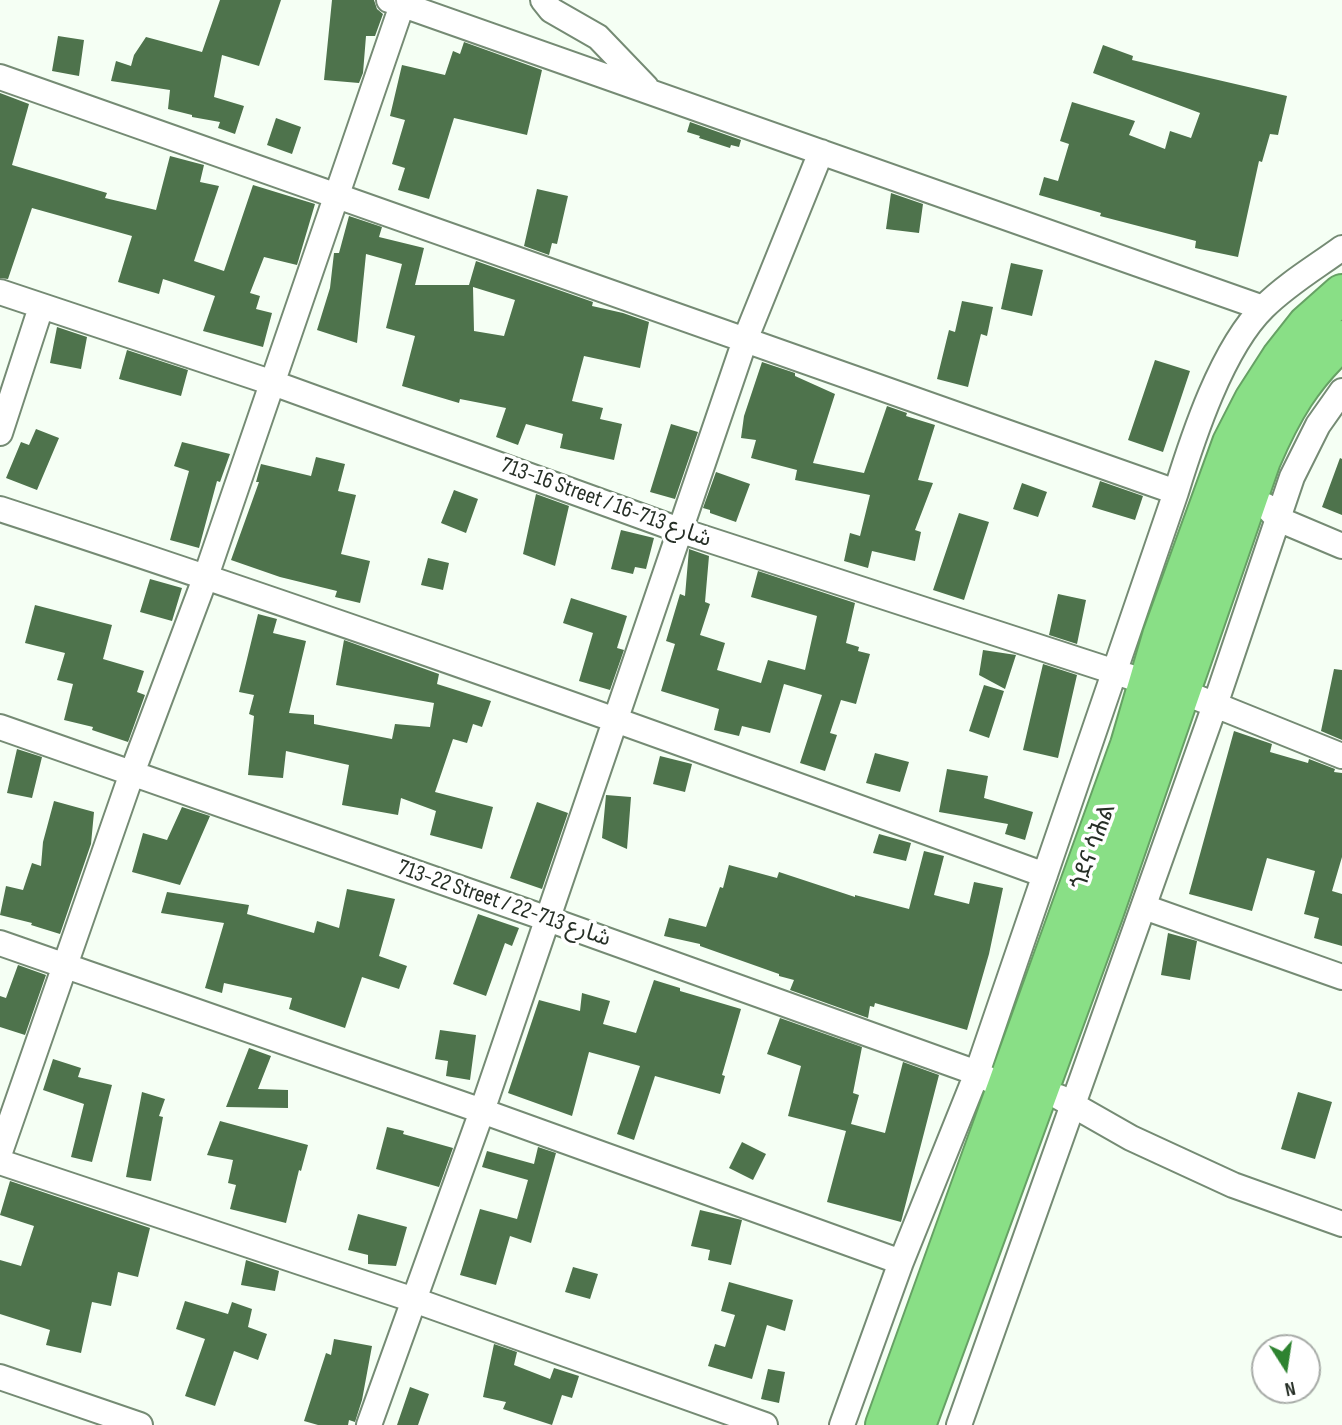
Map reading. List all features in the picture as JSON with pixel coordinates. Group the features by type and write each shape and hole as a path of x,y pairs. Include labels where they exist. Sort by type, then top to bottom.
{"highway":[{"name":"ጎደና ሳሕል","path":"885,1425 1007,1083 1113,887 1147,682 1232,443 1254,400 1281,358 1307,325 1342,294"},
{"name":"ጎደና ሳሕል","path":"1147,682 1250,489 1279,418 1305,378 1342,340"},
{"name":"ጎደና ሳሕል","path":"916,1425 1007,1083"}],"street":[{"path":"543,0 551,10 598,37 650,92"},
{"path":"0,1152 132,773 206,576 273,383 337,196 396,2 1263,308"},
{"path":"0,76 1176,492"},
{"path":"369,1425 482,1111 745,340 821,152"},
{"path":"842,1425 901,1262 1007,1083 1045,875 1147,682 1176,492 1195,432 1240,338 1263,308 1342,248"},
{"name":"713-16 Street / شارع 713-16","path":"0,292 273,383 682,531 1215,705 1342,756"},
{"path":"0,433 41,307"},
{"path":"959,1425 1215,705 1292,477 1318,425 1342,391"},
{"path":"1250,489 1278,519 1342,546"},
{"path":"0,509 206,576 1045,875"},
{"name":"713-22 Street / شارع 713-22","path":"0,727 1073,1105 1131,1138 1233,1185 1342,1224"},
{"path":"1144,907 1342,977"},
{"path":"0,943 482,1111 901,1262"},
{"path":"0,1162 414,1300 765,1425"},
{"path":"0,1377 140,1425"}],"building":[{"path":"220,0 281,0 259,66 222,55 214,97 244,106 235,134 218,128 220,122 168,109 170,90 111,81 116,61 131,66 134,55 146,37 202,52"},
{"path":"332,0 374,0 377,9 383,14 375,36 366,36 363,73 359,83 324,80"},
{"path":"58,36 84,40 79,76 52,71"},
{"path":"464,42 542,70 527,135 454,118 429,199 398,190 405,168 392,164 405,120 390,116 402,65 445,75 453,51 460,54"},
{"path":"1103,45 1133,56 1132,60 1287,96 1278,135 1270,134 1262,162 1259,161 1238,257 1195,248 1196,241 1100,216 1101,213 1039,195 1044,177 1058,181 1069,144 1060,141 1072,102 1135,121 1129,135 1165,149 1170,131 1191,138 1200,113 1093,73"},
{"path":"0,93 29,104 12,165 107,193 105,198 156,210 170,156 204,165 200,182 219,186 194,261 224,271 253,185 315,204 297,265 264,257 250,293 260,296 256,309 272,313 263,347 203,331 215,296 163,279 159,294 118,282 132,236 32,208 8,279 0,278"},
{"path":"276,118 301,127 292,154 267,145"},
{"path":"690,122 741,140 739,147 731,145 730,148 687,132"},
{"path":"537,189 568,196 557,244 552,243 549,255 524,246"},
{"path":"891,193 923,204 919,233 886,229"},
{"path":"349,216 382,227 379,237 424,248 415,285 469,285 476,261 593,302 592,306 649,322 640,368 584,356 572,401 603,408 600,419 622,424 614,460 560,448 563,434 526,424 518,445 496,437 506,408 460,399 459,403 402,386 415,336 386,328 402,264 366,254 357,343 317,330 330,288 334,253 339,253","holes":["473,287 515,300 504,336 474,331"]},
{"path":"1011,263 1043,270 1032,316 1001,309"},
{"path":"962,301 993,307 987,336 981,334 968,387 937,379 949,330 955,332"},
{"path":"57,327 87,337 81,369 50,363"},
{"path":"127,350 188,370 181,396 119,379"},
{"path":"1155,360 1190,371 1163,452 1128,440"},
{"path":"762,362 795,373 795,376 835,394 813,463 864,473 887,406 907,413 906,416 935,425 918,480 933,483 915,530 921,532 915,561 872,551 868,568 844,561 850,533 860,536 870,495 795,480 797,470 751,458 756,440 741,438 744,416"},
{"path":"671,424 698,432 675,499 650,492"},
{"path":"36,429 59,438 37,490 6,478 21,442 29,445"},
{"path":"182,442 230,454 220,482 217,481 199,548 170,540 189,471 174,466"},
{"path":"316,457 345,464 338,491 356,495 341,554 370,561 360,603 335,597 337,591 280,577 231,560 259,482 256,482 261,464 311,476"},
{"path":"1340,458 1342,459 1342,515 1322,507"},
{"path":"716,472 750,484 736,522 703,508"},
{"path":"1100,481 1143,496 1135,520 1092,507"},
{"path":"1022,483 1047,492 1038,517 1013,509"},
{"path":"454,490 478,499 466,533 441,523"},
{"path":"536,494 569,506 555,566 523,554"},
{"path":"959,513 989,522 964,600 933,590"},
{"path":"621,530 654,538 646,569 635,567 633,574 611,569"},
{"path":"689,549 709,556 705,602 710,604 700,635 725,643 717,670 761,683 768,660 805,670 817,616 751,597 758,571 855,603 846,643 859,647 858,651 870,654 856,704 841,700 830,733 837,735 825,771 800,763 822,695 784,684 770,733 742,726 739,736 714,730 719,709 661,691 675,644 666,641 680,594 685,596"},
{"path":"428,558 449,563 443,590 421,585"},
{"path":"150,579 182,588 172,621 140,612"},
{"path":"1058,594 1086,600 1077,644 1049,635"},
{"path":"571,598 627,616 617,648 624,650 610,690 579,681 593,633 563,623"},
{"path":"35,605 112,625 103,659 144,671 137,692 145,695 128,742 92,730 93,727 64,720 73,684 57,680 65,653 25,643"},
{"path":"258,614 277,619 273,633 306,641 289,713 314,715 314,724 392,739 395,724 430,727 434,703 336,685 344,640 439,674 437,684 491,701 482,727 473,724 467,743 453,739 435,792 493,807 482,849 430,835 436,811 401,798 398,815 342,805 349,765 286,751 283,778 248,775 254,716 249,714 254,695 239,692"},
{"path":"983,650 1016,655 1005,689 979,675"},
{"path":"1043,664 1077,675 1058,758 1023,750"},
{"path":"1334,669 1342,670 1342,740 1321,731"},
{"path":"984,685 1004,691 989,738 969,731"},
{"path":"1234,731 1272,744 1270,752 1308,763 1309,759 1335,769 1334,772 1342,773 1342,857 1332,891 1342,894 1342,946 1314,938 1319,918 1304,914 1315,871 1267,858 1252,911 1189,894"},
{"path":"17,749 42,757 32,798 7,793"},
{"path":"875,753 909,762 900,792 866,783"},
{"path":"660,756 692,764 685,792 653,784"},
{"path":"947,769 988,776 984,798 1033,812 1025,840 1005,834 1008,824 939,812"},
{"path":"606,795 631,797 627,849 602,838"},
{"path":"54,801 94,812 91,844 60,934 0,915 6,886 23,890 32,863 41,866 43,842"},
{"path":"537,802 568,813 542,889 510,878"},
{"path":"182,807 210,816 180,885 132,872 143,833 167,840"},
{"path":"879,834 911,843 906,861 873,853"},
{"path":"924,851 944,856 934,895 969,904 974,882 1003,888 989,954 967,1030 875,1003 874,1007 870,1006 868,1018 790,990 794,980 700,944 664,936 669,918 706,927 720,887 723,888 729,865 777,878 779,872 855,897 909,909"},
{"path":"347,889 395,899 379,956 407,966 399,989 362,977 345,1028 289,1009 292,998 224,983 222,993 205,988 224,923 161,913 167,892 249,905 247,914 314,933 317,921 339,928"},
{"path":"478,914 519,928 512,946 505,943 486,996 453,984"},
{"path":"1168,933 1197,941 1190,980 1161,975"},
{"path":"18,965 46,975 25,1035 0,1027 0,996 6,998"},
{"path":"654,980 680,988 680,991 741,1009 722,1075 725,1076 720,1094 655,1076 634,1140 617,1134 640,1066 589,1052 572,1116 508,1093 539,1000 580,1011 582,993 610,1001 603,1024 636,1033"},
{"path":"780,1018 862,1047 853,1093 859,1095 851,1124 885,1133 903,1062 939,1075 901,1222 827,1202 846,1131 788,1116 801,1066 767,1054"},
{"path":"440,1030 476,1035 470,1080 446,1076 448,1061 435,1059"},
{"path":"249,1048 271,1056 258,1089 288,1090 288,1108 226,1107"},
{"path":"53,1059 81,1068 78,1077 112,1085 92,1162 71,1157 84,1104 43,1090"},
{"path":"142,1092 165,1099 159,1116 163,1117 151,1181 126,1177"},
{"path":"1298,1092 1332,1102 1315,1159 1281,1149"},
{"path":"220,1121 308,1145 286,1223 230,1209 236,1185 228,1183 233,1160 207,1155"},
{"path":"387,1127 453,1148 439,1187 376,1169"},
{"path":"742,1142 766,1154 753,1180 729,1168"},
{"path":"538,1147 556,1153 531,1243 510,1236 496,1285 460,1275 480,1209 517,1219 528,1180 482,1167 487,1151 534,1164"},
{"path":"10,1181 150,1228 138,1277 118,1272 111,1306 92,1302 81,1353 46,1345 50,1330 0,1314 0,1260 21,1266 34,1226 0,1215"},
{"path":"700,1210 742,1220 731,1265 708,1260 710,1250 691,1246"},
{"path":"358,1214 407,1227 396,1266 368,1264 368,1255 348,1250"},
{"path":"246,1260 279,1271 275,1291 241,1285"},
{"path":"573,1267 598,1274 590,1299 565,1292"},
{"path":"729,1282 793,1300 785,1331 767,1325 752,1379 708,1366 715,1344 725,1347 735,1315 721,1311"},
{"path":"185,1301 228,1314 232,1302 252,1309 248,1327 267,1334 258,1360 234,1351 215,1406 185,1396 205,1339 176,1329"},
{"path":"334,1339 372,1346 362,1400 355,1422 349,1420 348,1425 318,1425 304,1421 326,1353 331,1355"},
{"path":"494,1344 517,1352 514,1365 550,1379 554,1368 579,1376 572,1398 562,1395 552,1425 503,1409 506,1402 483,1397"},
{"path":"768,1369 785,1372 779,1403 761,1399"},
{"path":"410,1387 429,1394 418,1425 397,1425"}]}
